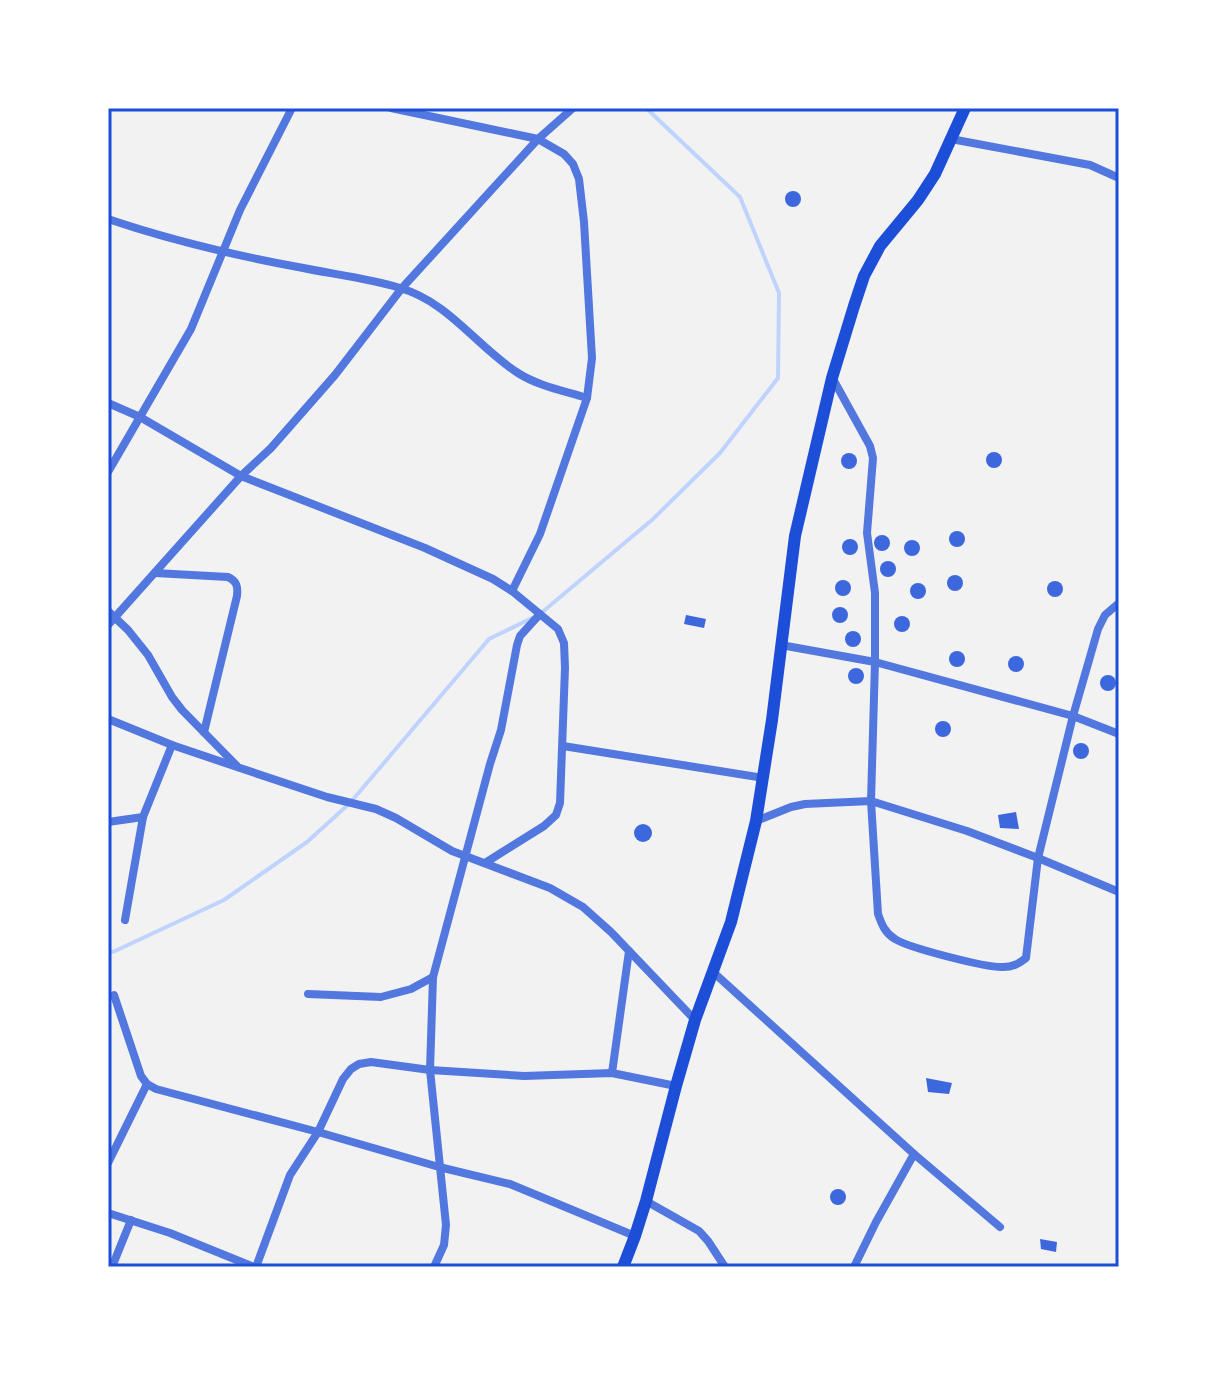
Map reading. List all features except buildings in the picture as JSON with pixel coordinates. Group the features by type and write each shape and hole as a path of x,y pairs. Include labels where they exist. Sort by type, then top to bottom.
{"main road":[{"path":"623,1267 646,1201 695,1020 731,922 756,821 795,536 832,378 864,276 880,246 935,174 965,108"}],"street":[{"path":"108,472 191,329 245,200 292,108"},
{"path":"391,108 538,139 564,154 573,164 579,179 592,358 587,398 540,534 512,591"},
{"path":"108,625 112,614 155,573 326,386 402,288 538,139 573,108"},
{"path":"951,139 1090,165 1119,178"},
{"path":"108,219 223,253 402,288 449,314 522,376 587,398"},
{"path":"832,378 870,446 873,458 867,533 875,593 871,801 878,914 883,929 897,940 919,949 1000,968 1016,966 1026,958 1038,858 1073,716 1098,629 1105,615 1117,607"},
{"path":"108,403 140,417 241,476 425,548 493,579 558,629 564,643 565,668 560,803 556,815 544,826 485,863"},
{"path":"155,573 228,577 236,584 237,596 204,732"},
{"path":"112,614 148,655 172,697 240,768"},
{"path":"434,1267 444,1245 446,1225 430,1070 433,977 501,730 517,645 520,636 540,614"},
{"path":"781,645 875,662 1073,716 1119,734"},
{"path":"108,719 240,768 327,797 376,809 465,856 550,888 583,907 695,1020"},
{"path":"125,920 143,817 172,745"},
{"path":"563,746 764,778"},
{"path":"756,821 805,804 871,801 967,831 1119,892"},
{"path":"108,822 143,817"},
{"path":"612,1073 629,951"},
{"path":"713,972 914,1154 1000,1227"},
{"path":"308,994 381,997 411,989 433,977"},
{"path":"114,995 141,1076 147,1084 171,1094 510,1184 635,1236"},
{"path":"108,1213 170,1233 255,1267 285,1186 318,1132 343,1079 359,1064 371,1062 430,1070 524,1076 612,1073 676,1086"},
{"path":"108,1163 147,1084"},
{"path":"854,1267 914,1154"},
{"path":"646,1201 699,1231 725,1267"},
{"path":"112,1267 131,1220"}],"waterway":[{"path":"540,614 653,519 720,453 778,378 779,293 740,197 646,108"},
{"path":"108,953 224,900 307,842 350,803 489,639 532,618"}]}
